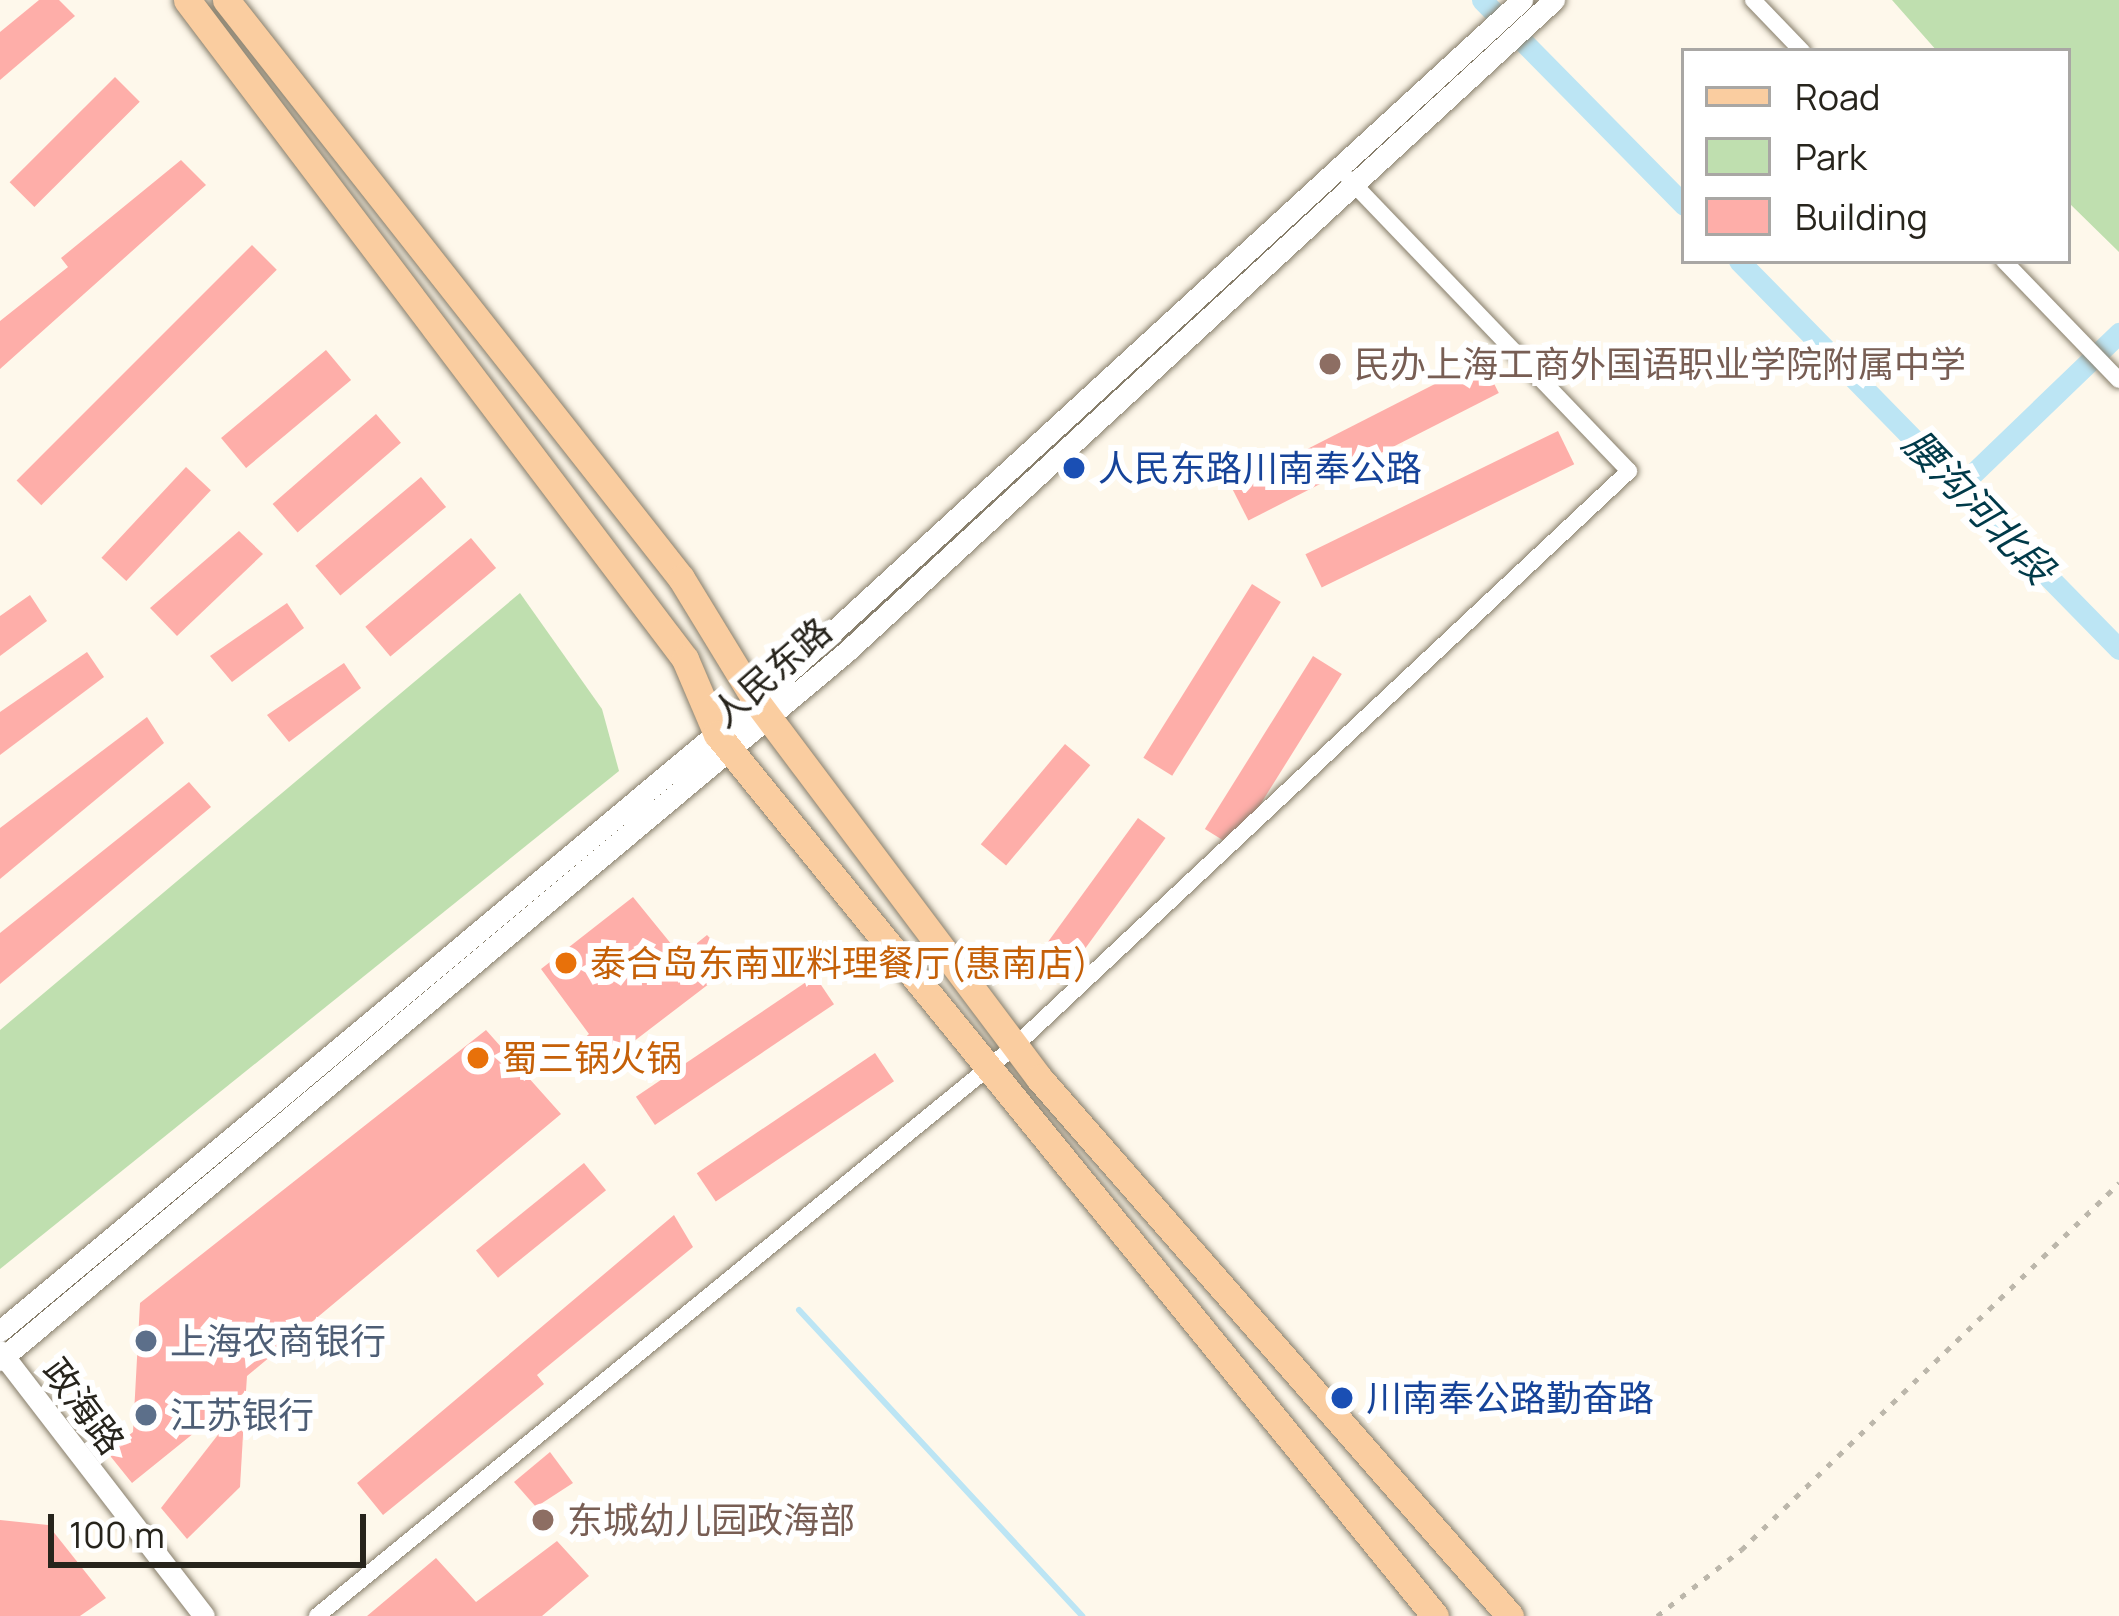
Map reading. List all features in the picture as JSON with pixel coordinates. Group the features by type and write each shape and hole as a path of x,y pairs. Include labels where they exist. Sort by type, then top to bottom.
{"main road":[{"path":"188,0 685,659 724,742 896,948 984,1070 1435,1616"},
{"path":"226,0 681,578 762,710 1016,1046 1510,1616"}],"street":[{"name":"人民东路","path":"1471,62 1522,0"},
{"path":"1753,0 1799,48"},
{"name":"人民东路","path":"1,1356 762,710 1471,62 1551,4"},
{"path":"316,1616 1016,1046 1629,471 1347,176"},
{"path":"2007,264 2119,380"},
{"name":"人民东路","path":"0,1331 724,742"},
{"name":"政海路","path":"1,1356 204,1616"}],"path":[{"path":"1657,1616 1741,1550 2119,1183"}],"green space":[{"path":"1892,0 2119,0 2119,252 2071,205 2071,48 1934,48"},
{"path":"520,593 602,709 619,771 0,1269 0,1030"}],"building":[{"path":"39,0 59,0 75,16 0,80 0,32"},
{"path":"115,77 140,102 34,207 10,182"},
{"path":"181,160 206,185 0,369 0,321 68,267 61,258"},
{"path":"252,245 277,270 41,505 17,480"},
{"path":"326,350 351,380 246,468 221,438"},
{"path":"1482,360 1499,393 1248,521 1232,488"},
{"path":"376,414 401,443 298,533 273,504"},
{"path":"1558,431 1574,464 1322,587 1305,554"},
{"path":"186,467 211,490 126,581 101,558"},
{"path":"421,477 446,507 340,596 315,566"},
{"path":"239,531 263,554 177,636 150,608"},
{"path":"471,538 496,568 390,657 365,627"},
{"path":"1252,584 1281,602 1172,776 1143,758"},
{"path":"30,595 47,621 0,656 0,616"},
{"path":"287,603 304,628 232,682 210,656"},
{"path":"87,652 104,677 0,755 0,712"},
{"path":"1313,656 1342,674 1234,847 1205,829"},
{"path":"344,663 361,688 289,742 267,715"},
{"path":"147,717 164,743 0,879 0,828"},
{"path":"1065,744 1090,765 1006,866 981,844"},
{"path":"189,782 211,807 0,984 0,933"},
{"path":"1138,818 1166,838 1068,972 1040,952"},
{"path":"633,897 681,956 707,935 735,964 629,1045 622,1071 594,1067 574,1047 589,1034 541,969"},
{"path":"815,976 834,1004 655,1125 636,1097"},
{"path":"486,1030 561,1114 247,1376 246,1391 132,1483 107,1452 133,1432 140,1303"},
{"path":"875,1053 894,1081 716,1201 697,1173"},
{"path":"584,1163 606,1190 498,1278 476,1250"},
{"path":"674,1215 693,1247 537,1375 544,1384 383,1515 357,1483"},
{"path":"245,1400 240,1487 187,1539 161,1508"},
{"path":"550,1452 573,1483 536,1507 514,1482"},
{"path":"0,1520 48,1525 106,1598 80,1616 0,1616"},
{"path":"557,1541 589,1576 542,1616 367,1616 436,1558 476,1602"}],"waterway":[{"name":"腰沟河北段","path":"1482,0 1681,202"},
{"name":"腰沟河北段","path":"1742,264 2119,649"},
{"path":"1960,486 2119,333"},
{"path":"799,1310 1082,1616"}],"place":[{"name":"民办上海工商外国语职业学院附属中学","path":"1330,364"},
{"name":"人民东路川南奉公路","path":"1074,468"},
{"name":"泰合岛东南亚料理餐厅(惠南店)","path":"566,963"},
{"name":"蜀三锅火锅","path":"478,1058"},
{"name":"上海农商银行","path":"146,1341"},
{"name":"川南奉公路勤奋路","path":"1342,1398"},
{"name":"江苏银行","path":"146,1415"},
{"name":"东城幼儿园政海部","path":"543,1520"}]}
